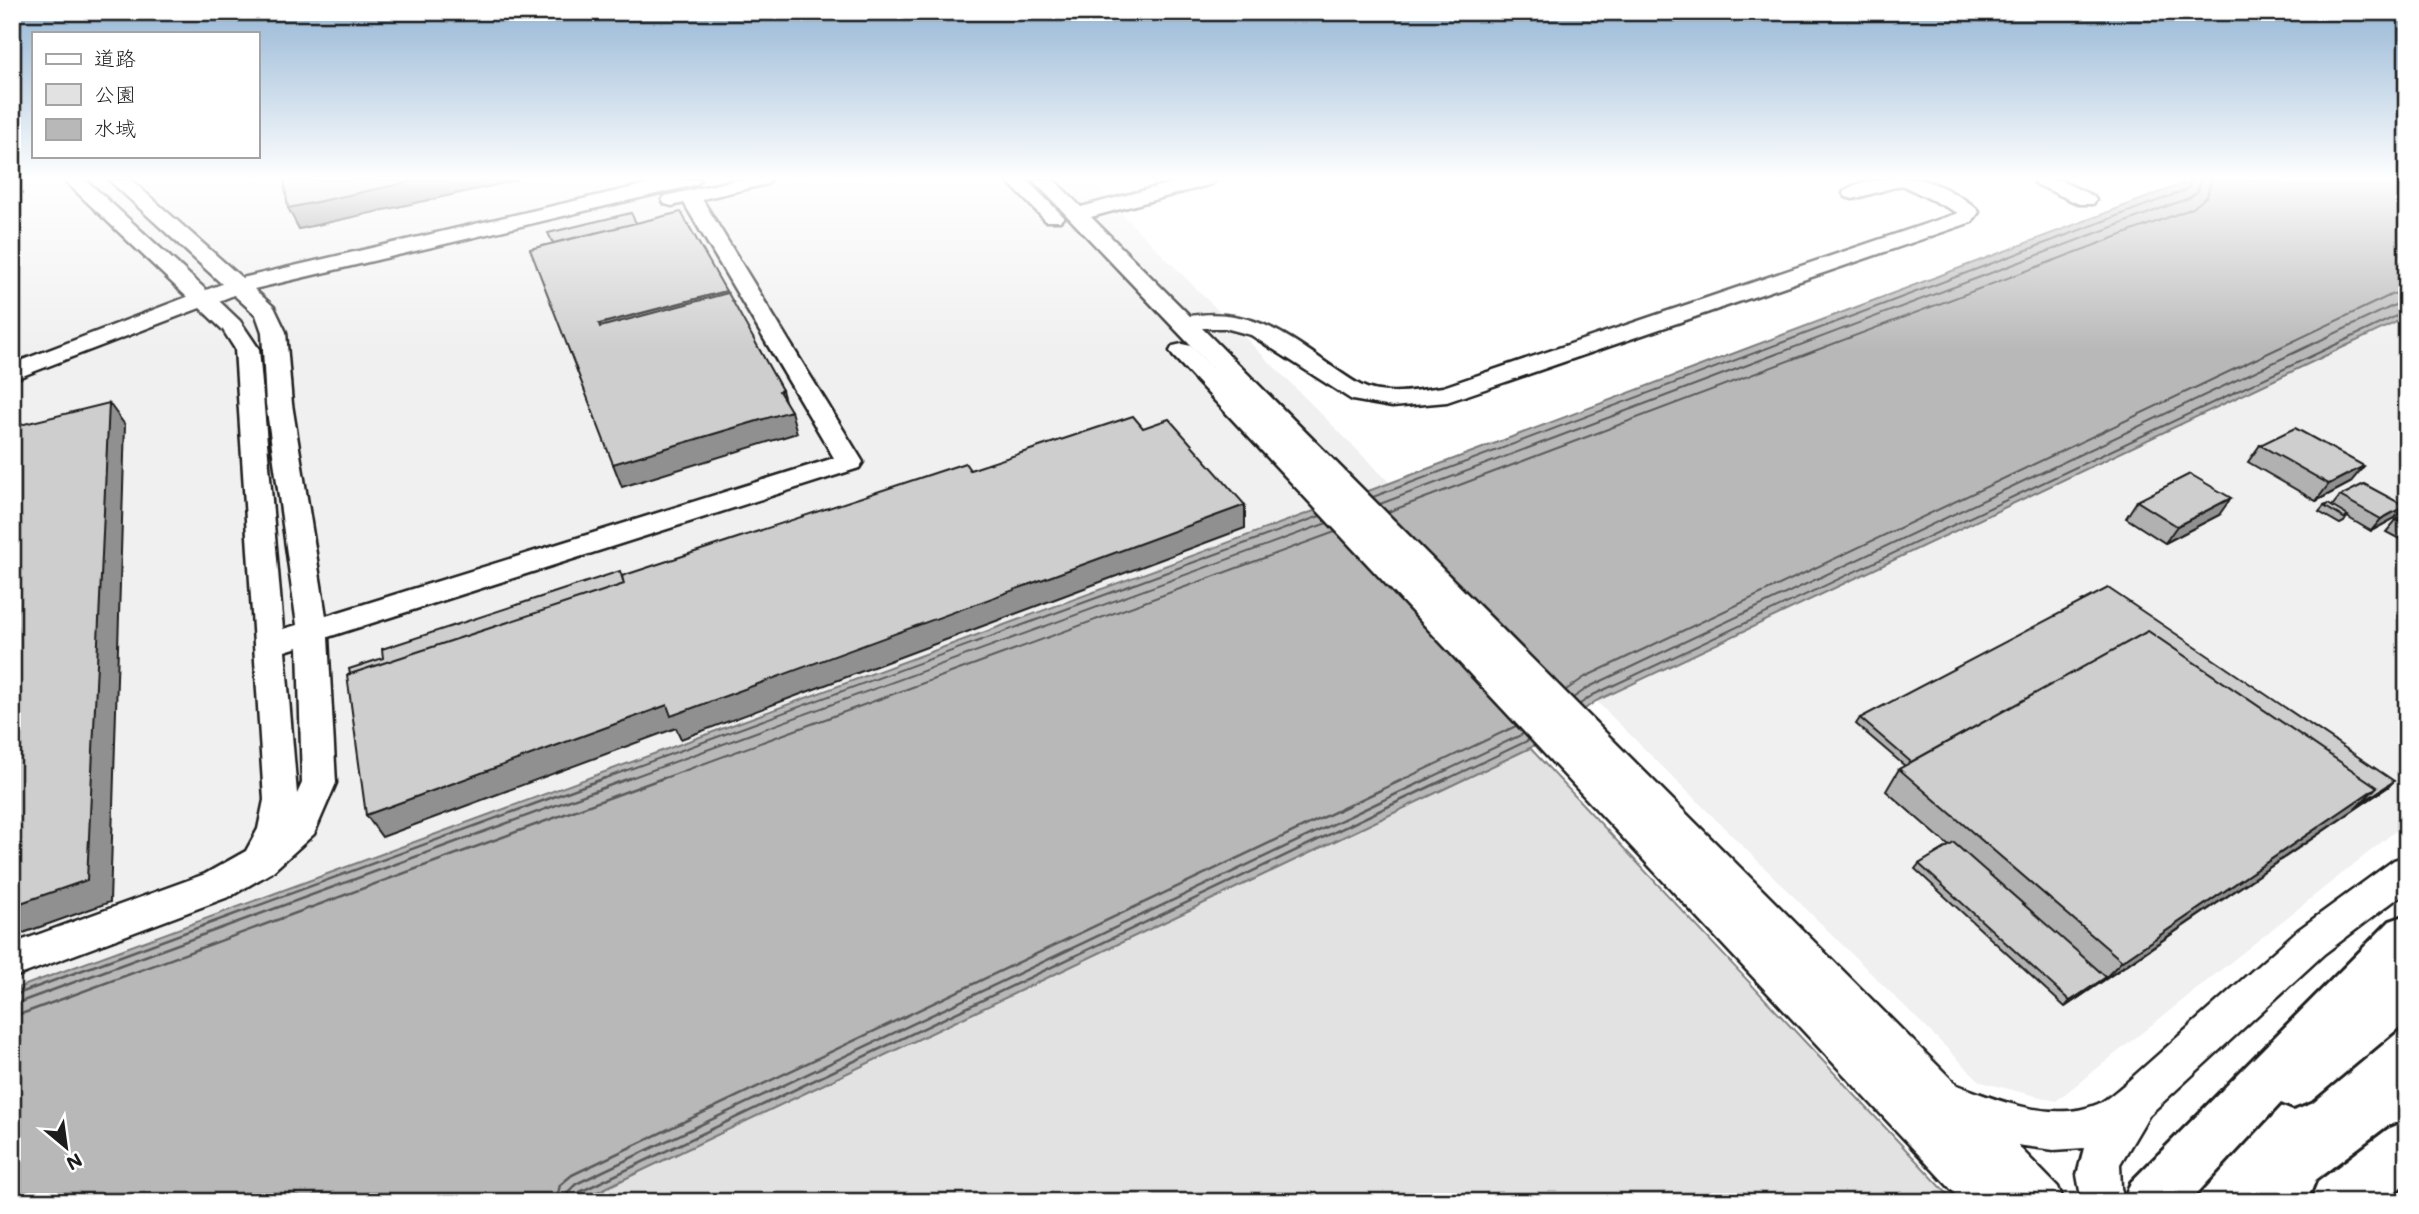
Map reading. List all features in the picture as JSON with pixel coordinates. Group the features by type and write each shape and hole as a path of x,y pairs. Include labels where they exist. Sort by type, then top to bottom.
{"highway":[{"path":"2152,1202 2407,936"},
{"path":"2152,1202 2407,990"},
{"path":"2338,1202 2407,1148"}],"street":[{"path":"136,237 232,326 247,349 281,800 275,831 259,860"},
{"path":"12,961 218,885 259,860 302,824 319,783 313,631 279,404 274,332 266,312 182,237"},
{"path":"12,373 205,299 481,237"},
{"path":"269,645 850,462 718,237"},
{"path":"1073,237 1331,491 1581,747 1947,1101 2043,1202"},
{"path":"1099,237 1184,324 1331,491"},
{"path":"1184,324 1218,318 1276,337 1363,396 1408,398 1447,394 1910,237"},
{"path":"1581,747 1993,1202"},
{"path":"1947,1101 1991,1120 2027,1129 2076,1129 2111,1118 2139,1098 2311,942 2407,872"},
{"path":"2104,1202 2096,1170 2107,1142 2139,1098"}],"shaded area":[{"path":"12,237 1144,237 1390,483 12,990"},
{"path":"2407,317 2407,822 2056,1101 1981,1082 1596,701"}],"green space":[{"path":"1530,748 1955,1202 576,1202"}],"water":[{"path":"2043,237 2407,237 2407,317 1596,701 1530,748 576,1202 12,1202 12,990 1390,483"}],"building":[{"path":"550,237 579,237 553,243"},
{"path":"580,237 695,237 726,291 599,324 600,327 728,293 791,411 613,464 530,249"},
{"path":"109,403 87,880 12,906 12,427"},
{"path":"1133,416 1143,428 1169,419 1245,505 671,716 667,705 366,815 347,675 624,584 622,576 965,463 970,470"},
{"path":"2295,428 2364,466 2329,484 2260,445"},
{"path":"2190,474 2231,498 2177,526 2137,501"},
{"path":"2364,484 2405,506 2381,519 2340,496"},
{"path":"2328,504 2348,516 2344,518 2324,506"},
{"path":"2407,515 2407,526 2396,520"},
{"path":"620,571 624,584 350,674 349,669 383,658 382,649"},
{"path":"2108,588 2394,781 2361,803 2377,787 2148,631 1911,762 1860,718"},
{"path":"2148,631 2377,787 2122,961 1899,769"},
{"path":"1954,843 2106,977 2070,1001 1919,864"}]}
